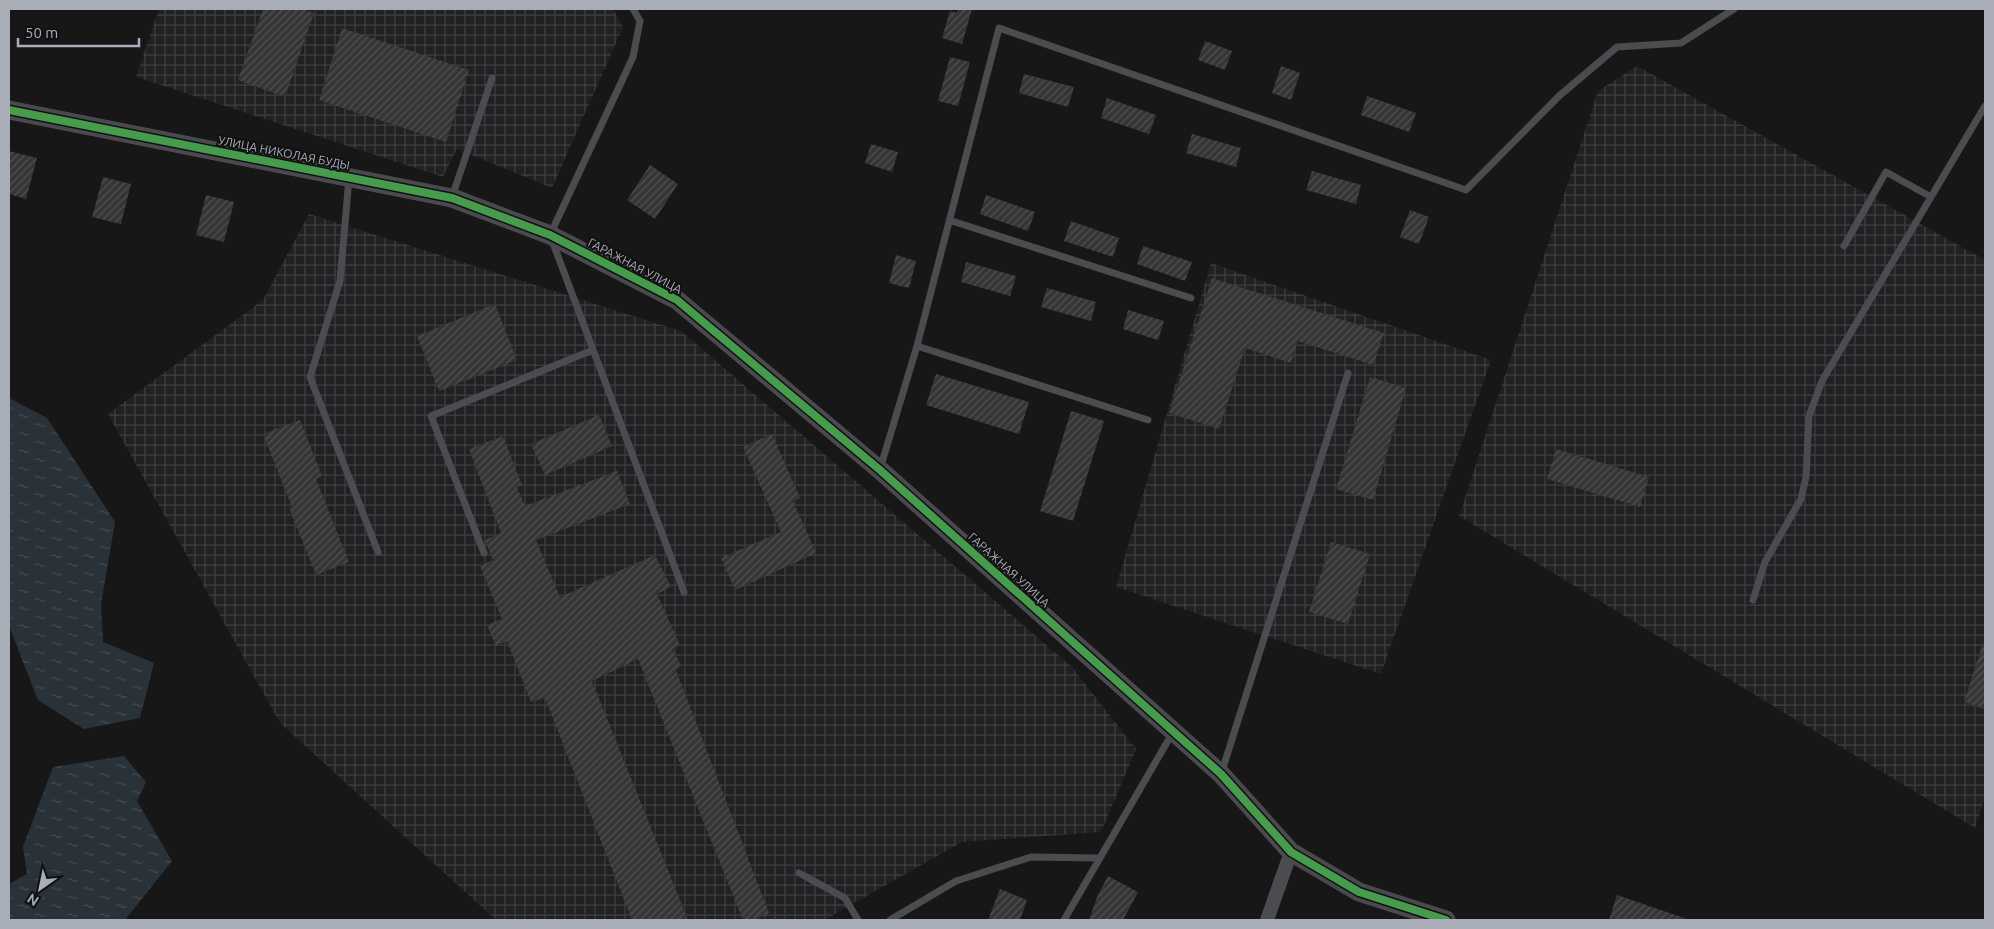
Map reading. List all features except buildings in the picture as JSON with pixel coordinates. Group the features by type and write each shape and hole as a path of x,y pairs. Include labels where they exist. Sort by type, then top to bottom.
{"street":[{"name":"УЛИЦА НИКОЛАЯ БУДЫ","path":"9,110 452,198 550,235"},
{"name":"ГАРАЖНАЯ УЛИЦА","path":"550,235 677,300 880,470 1221,774 1290,852 1358,892 1446,920"},
{"path":"1267,920 1290,852"}],"lane":[{"path":"633,9 640,21 633,57 550,235 684,592"},
{"path":"880,470 917,346 999,28 1466,190 1559,96 1617,47 1681,43 1734,9"},
{"path":"452,198 492,78"},
{"path":"1753,600 1766,562 1801,499 1806,477 1809,416 1822,382 1985,106"},
{"path":"1844,246 1886,172 1931,197"},
{"path":"349,177 340,281 310,377 378,552"},
{"path":"949,220 1191,298"},
{"path":"917,346 1148,420"},
{"path":"484,553 431,416 593,350"},
{"path":"1221,774 1348,373"},
{"path":"1064,920 1173,731"},
{"path":"890,920 956,881 1031,857 1099,858"},
{"path":"799,873 845,898 858,920"}],"shaded area":[{"path":"159,9 613,9 623,27 552,188 457,149 443,177 136,77"},
{"path":"1637,66 1985,260 1985,798 1975,828 1459,516 1598,91"},
{"path":"309,214 681,331 1072,667 1136,749 1101,832 962,842 824,920 496,920 280,723 108,414 263,300"},
{"path":"1211,263 1491,360 1381,674 1116,587"}],"water":[{"path":"9,398 47,418 115,522 101,604 103,642 154,663 140,718 84,729 38,700 9,626"},
{"path":"124,756 146,782 137,801 172,861 125,920 9,920 9,884 27,874 23,847 53,767"}],"cycle path":[{"path":"9,110 452,198 550,235 677,300 880,470 1221,774 1291,852 1359,892 1446,920"}]}
